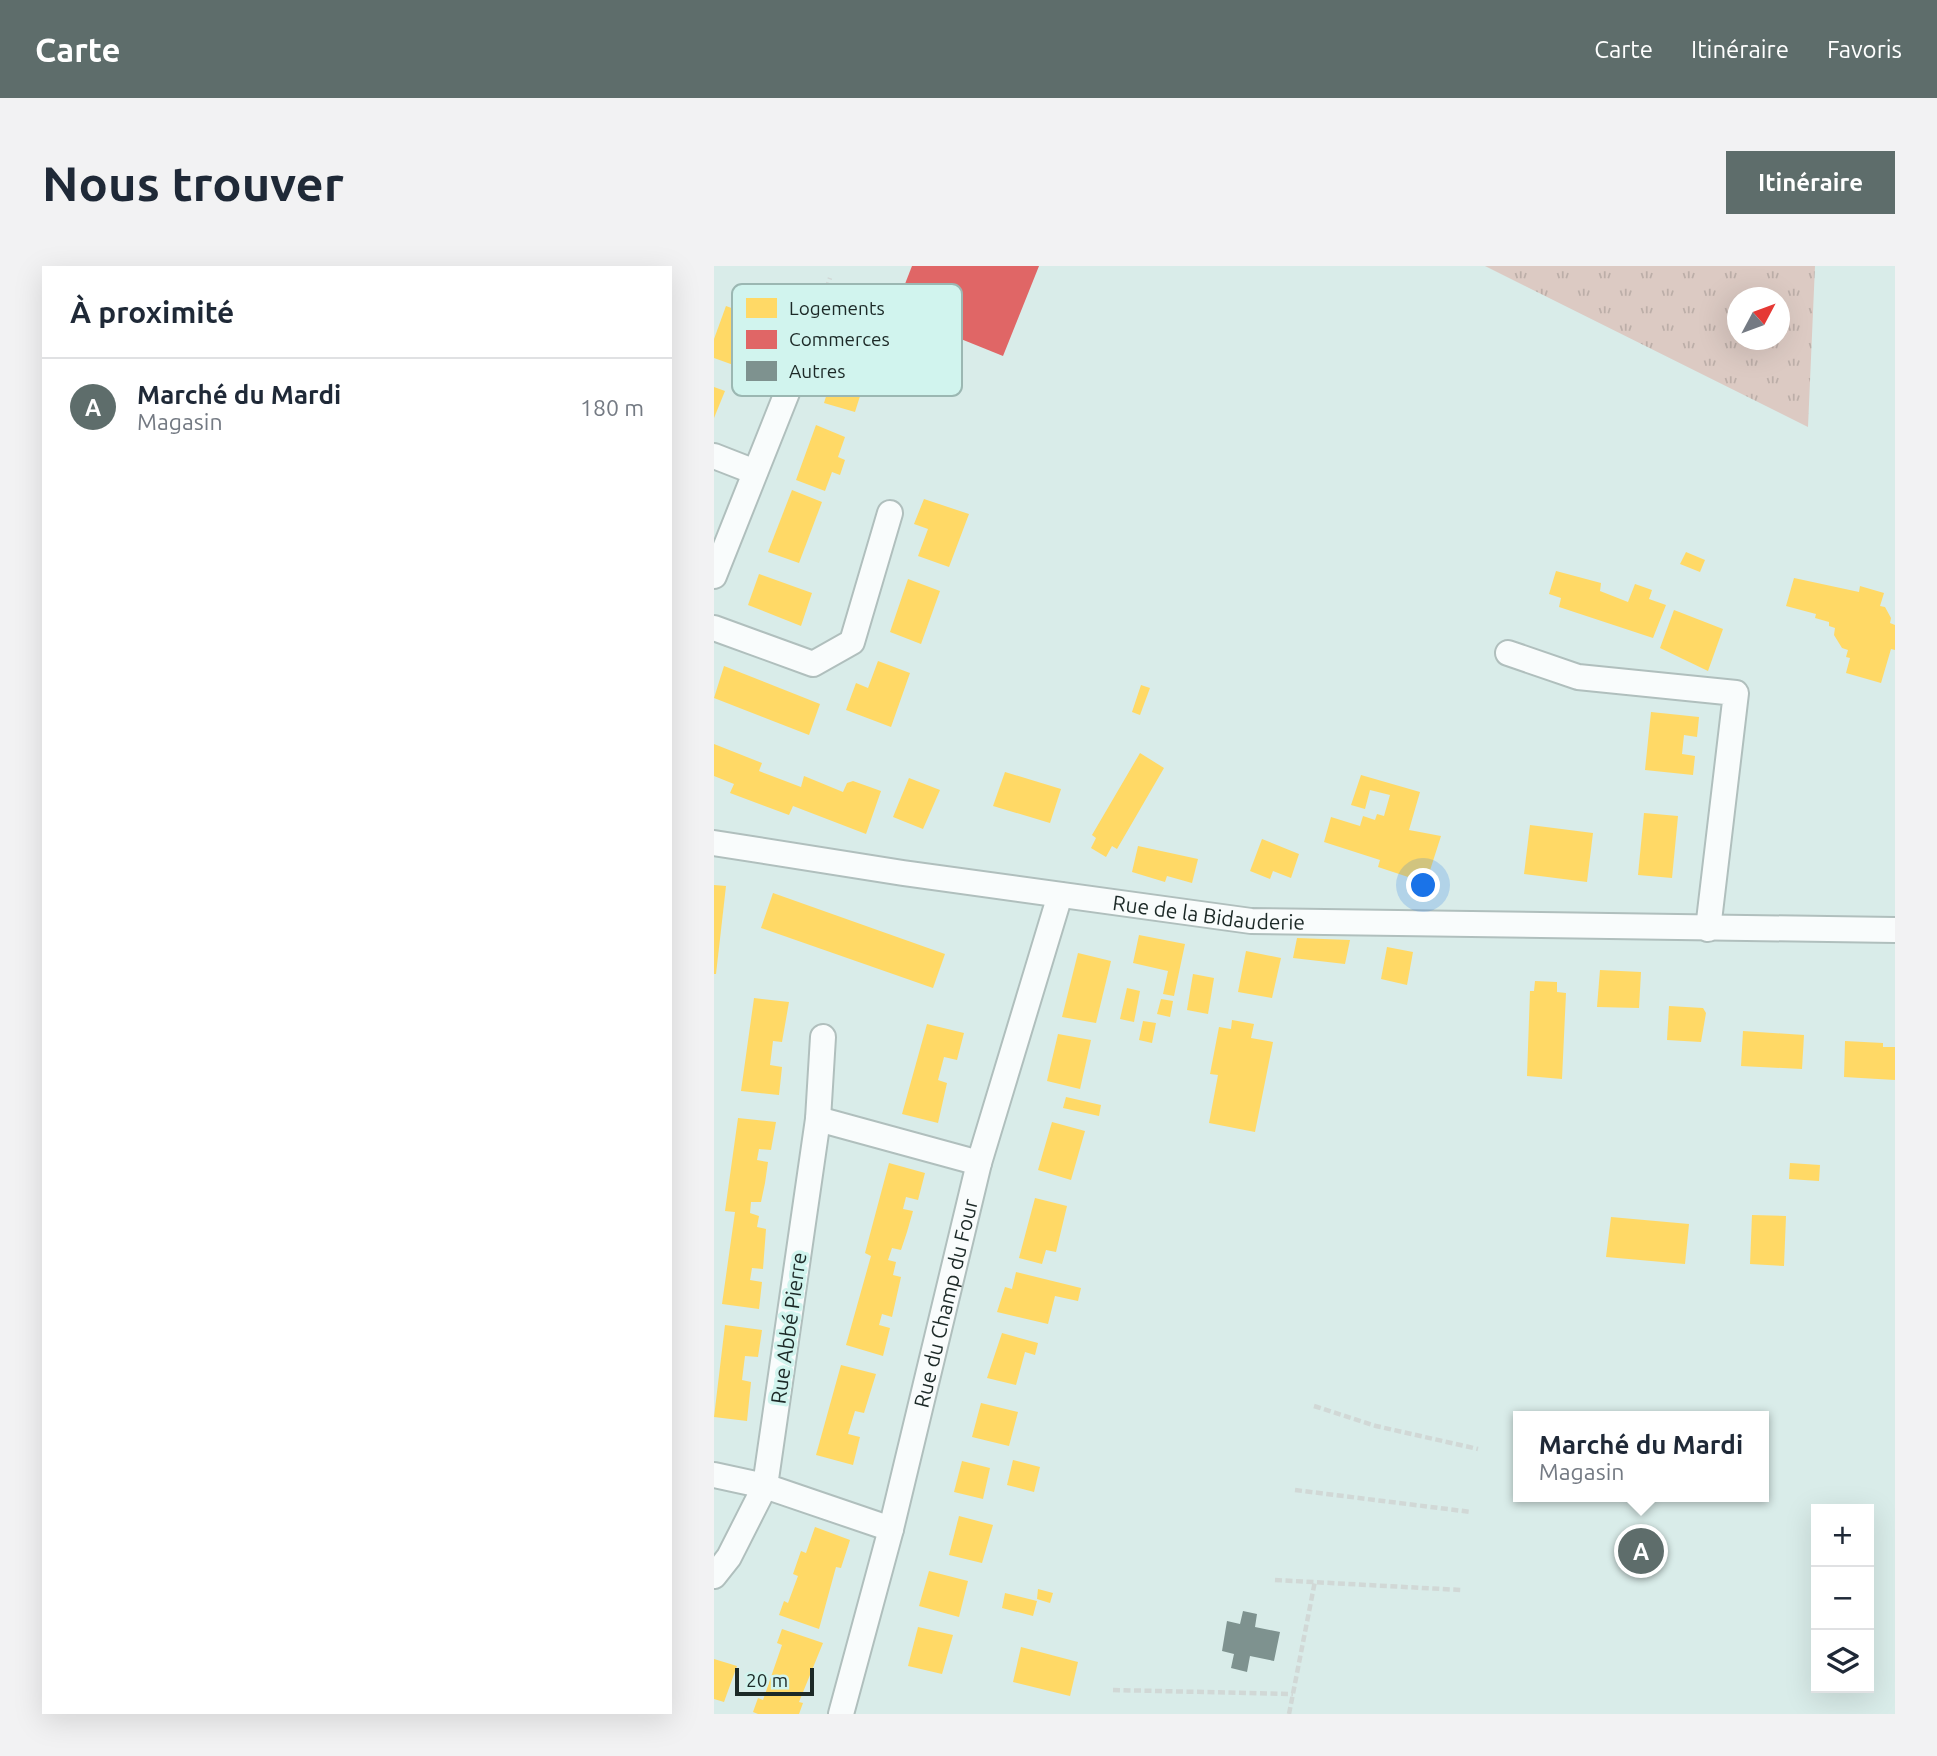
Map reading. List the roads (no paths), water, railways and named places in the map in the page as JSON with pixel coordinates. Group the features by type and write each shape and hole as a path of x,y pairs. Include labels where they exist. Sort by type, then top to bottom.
{"street":[{"path":"714,576 786,396"},
{"path":"714,456 755,472"},
{"path":"714,628 813,664 852,642 890,513"},
{"path":"1508,653 1578,677 1736,693 1707,929"},
{"name":"Rue de la Bidauderie","path":"714,843 1251,921 1895,930"},
{"name":"Rue du Champ du Four","path":"841,1714 891,1530 979,1163 1060,895"},
{"name":"Rue Abbé Pierre","path":"714,1576 729,1557 765,1486 818,1119 823,1037"},
{"path":"818,1119 979,1163"},
{"path":"714,1475 765,1486 891,1530"}],"place":[{"name":"Marché du Mardi","path":"1641,1551"}]}
